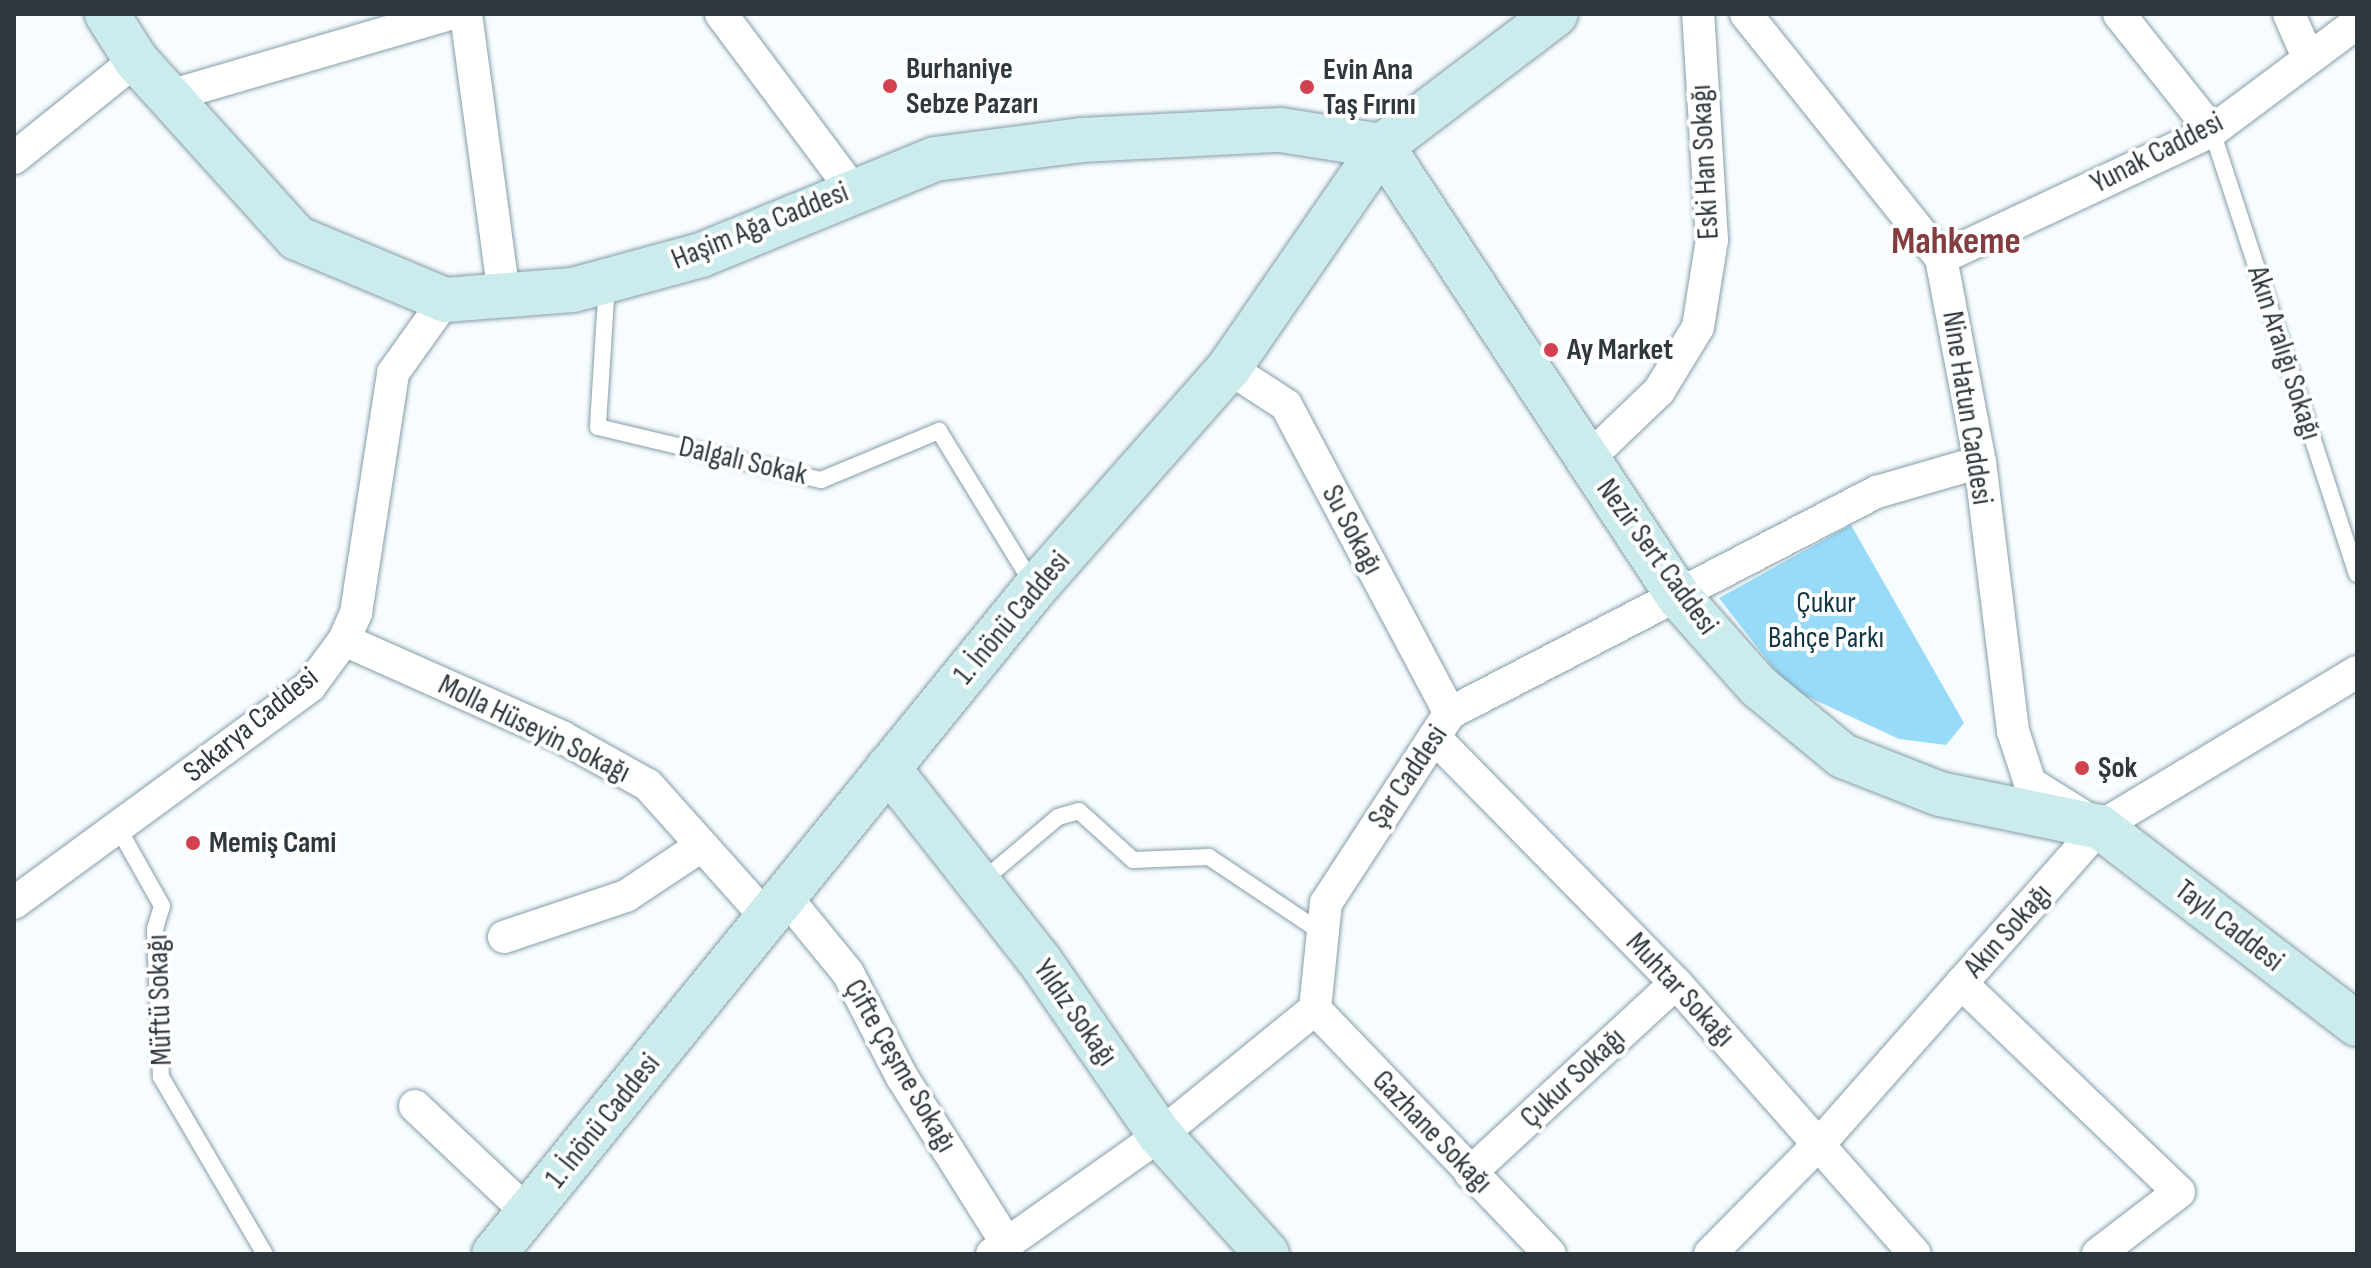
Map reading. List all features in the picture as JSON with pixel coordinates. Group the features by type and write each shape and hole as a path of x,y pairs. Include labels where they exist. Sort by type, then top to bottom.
{"street":[{"name":"Haşim Ağa Caddesi","path":"107,14 136,60 297,238 445,300 504,296 607,280 701,255 852,189 935,159 1081,140 1281,130 1382,146"},
{"path":"169,96 450,14"},
{"path":"466,14 504,296"},
{"path":"721,14 852,189"},
{"name":"1. İnönü Caddesi","path":"494,1254 1035,588 1229,368 1382,146 1556,14"},
{"name":"Eski Han Sokağı","path":"1587,460 1659,391 1698,327 1712,240 1698,14"},
{"name":"Nine Hatun Caddesi","path":"1746,14 1941,258 1980,462 2013,731 2030,783 2100,827"},
{"path":"2119,14 2212,131"},
{"path":"2289,14 2307,55"},
{"name":"Yunak Caddesi","path":"1941,258 2212,131 2307,55 2357,23"},
{"path":"14,158 136,60"},
{"name":"Nezir Sert Caddesi","path":"1382,146 1678,596 1758,686 1843,756 1940,794 2100,827"},
{"name":"Sakarya Caddesi","path":"14,903 310,686 344,640 356,613 393,373 445,300"},
{"name":"Su Sokağı","path":"1229,368 1286,405 1442,725"},
{"name":"Şar Caddesi","path":"1315,1009 1318,930 1326,903 1442,725 1877,492 1980,462"},
{"name":"Molla Hüseyin Sokağı","path":"344,640 562,737 648,785 701,846 776,907"},
{"name":"Akın Sokağı","path":"1710,1254 1821,1142 2100,827 2357,672"},
{"name":"Muhtar Sokağı","path":"1442,725 1821,1142 1915,1254"},
{"name":"Yıldız Sokağı","path":"888,768 979,884 1160,1135 1267,1254"},
{"name":"Taylı Caddesi","path":"2100,827 2357,1024"},
{"path":"504,937 626,896 701,846"},
{"name":"Çifte Çeşme Sokağı","path":"776,907 848,973 902,1077 999,1248"},
{"name":"Çukur Sokağı","path":"1470,1173 1676,983"},
{"path":"1961,983 2179,1192 2098,1254"},
{"path":"999,1248 1160,1135 1315,1009"},
{"name":"Gazhane Sokağı","path":"1315,1009 1550,1254"},
{"path":"415,1106 528,1213"}],"lane":[{"name":"Akın Aralığı Sokağı","path":"2212,131 2357,574"},
{"name":"Dalgalı Sokak","path":"607,280 598,427 821,480 939,431 1035,588"},
{"path":"979,884 1058,817 1079,811 1133,860 1209,857 1318,930"},
{"name":"Müftü Sokağı","path":"117,826 162,906 155,929 161,1077 265,1254"}],"green space":[{"name":"Çukur Bahçe Parkı","path":"1851,525 1964,723 1946,745 1899,739 1789,688 1719,598"}],"place":[{"name":"Burhaniye Sebze Pazarı","path":"890,86"},
{"name":"Evin Ana Taş Fırını","path":"1307,87"},
{"name":"Ay Market","path":"1551,350"},
{"name":"Şok","path":"2082,768"},
{"name":"Memiş Cami","path":"193,843"}],"district":[{"name":"Mahkeme","path":"1956,242"}]}
